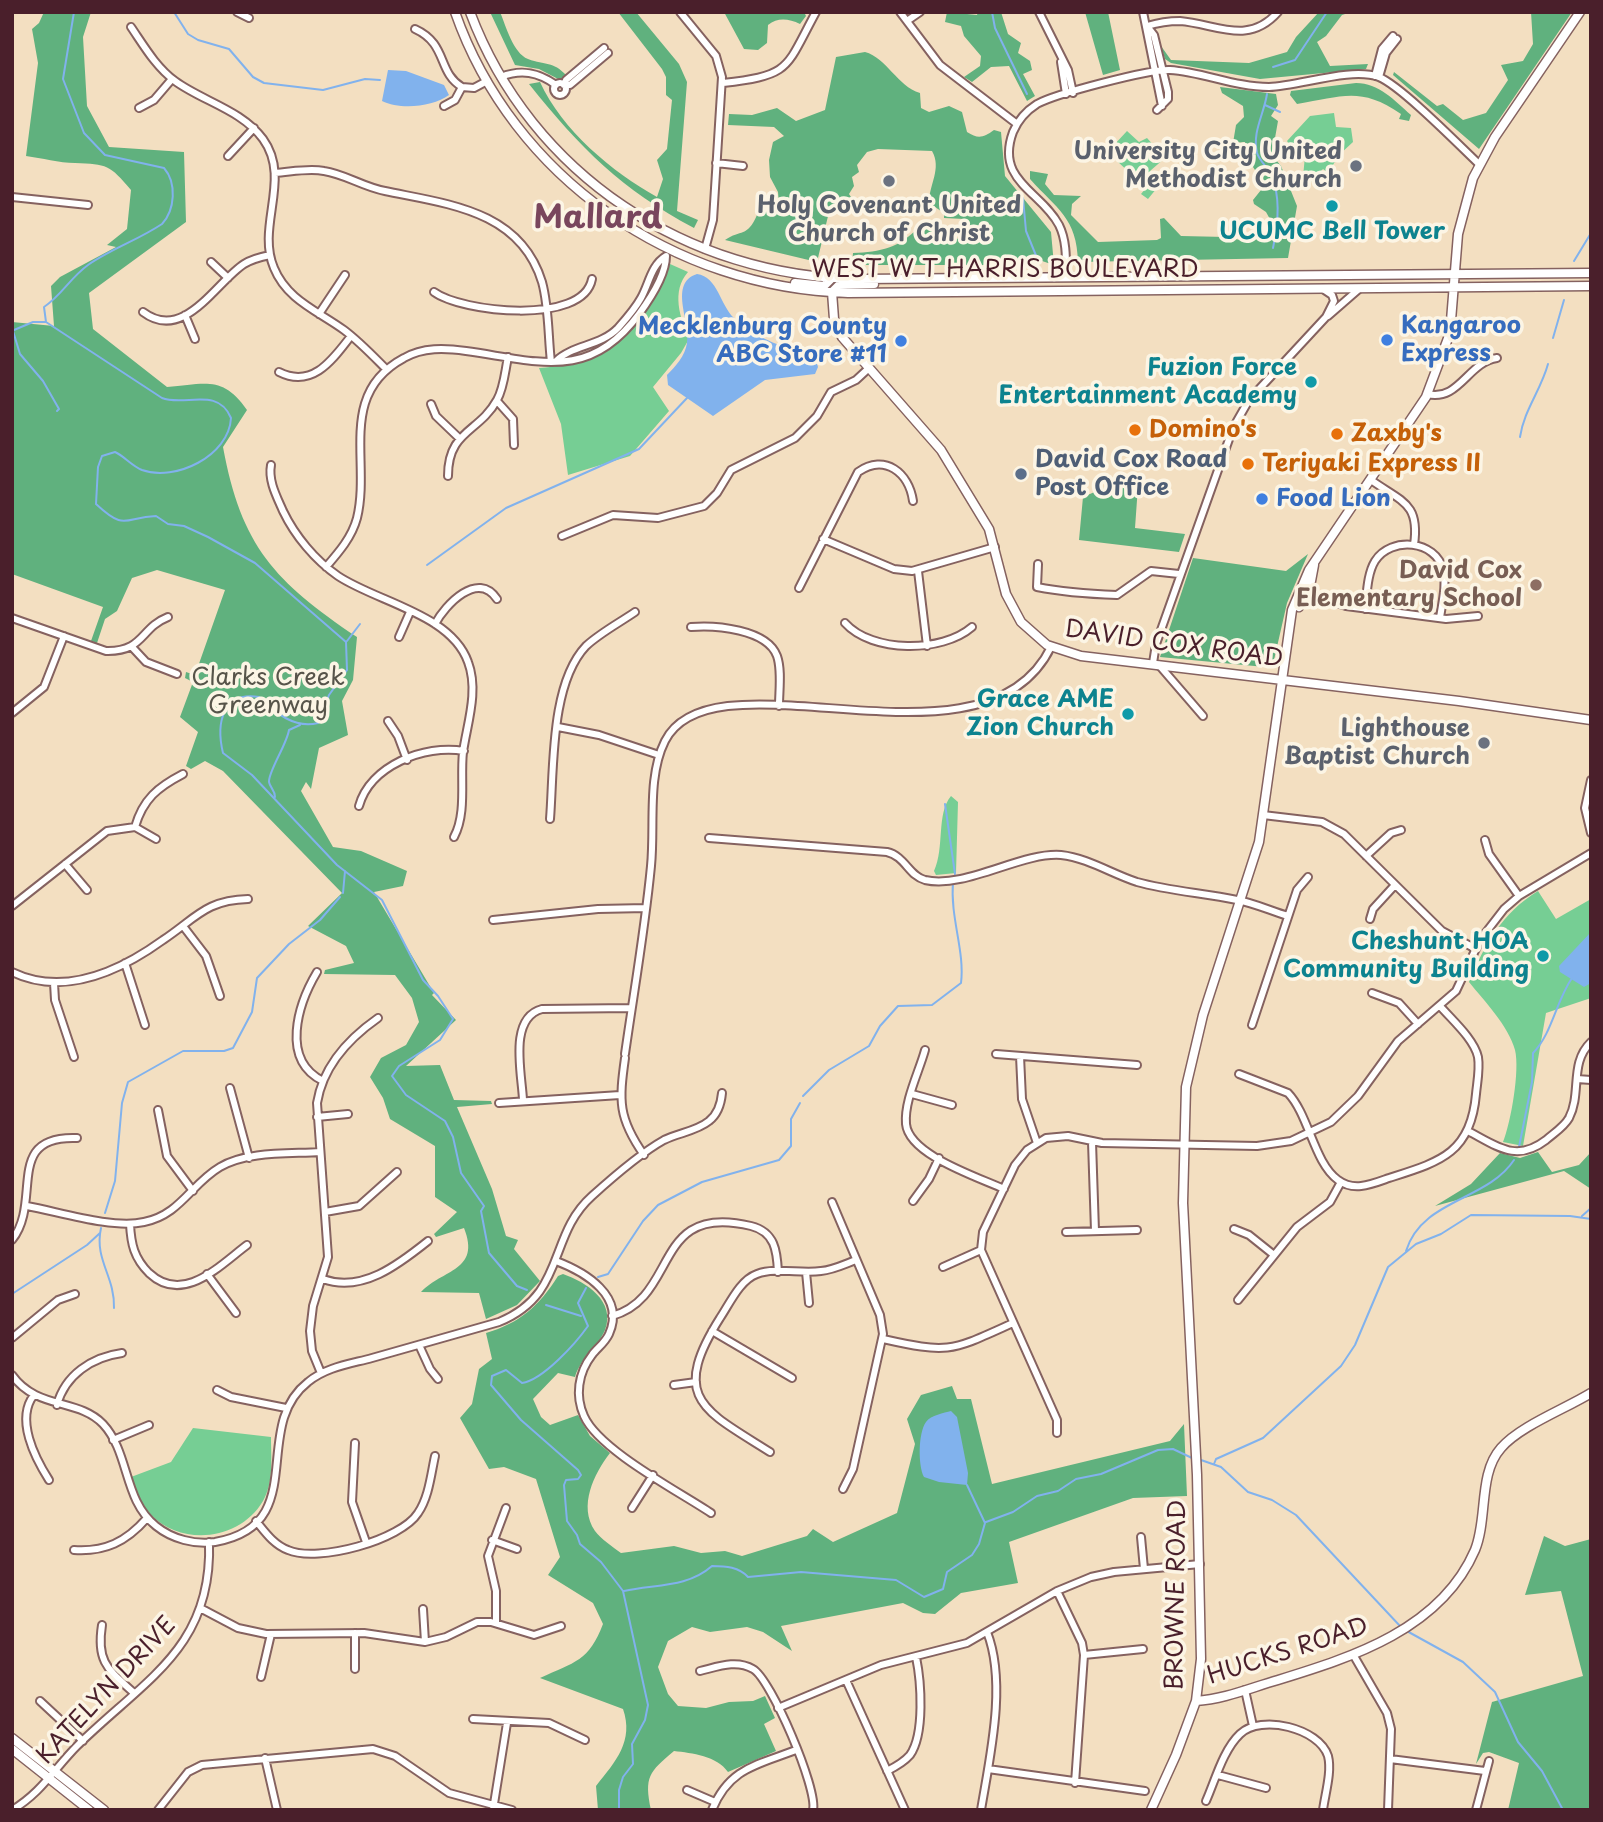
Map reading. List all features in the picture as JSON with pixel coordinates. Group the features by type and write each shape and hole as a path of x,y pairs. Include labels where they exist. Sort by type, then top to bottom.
{"main road":[{"name":"WEST W T HARRIS BOULEVARD","path":"455,12 487,82 529,141 561,175 602,210 667,253 774,285 832,292 1591,286"},
{"name":"WEST W T HARRIS BOULEVARD","path":"470,12 501,78 554,149 598,190 656,228 704,251 768,270 832,278 948,279 1591,273"},
{"path":"1294,614 1298,594 1314,565 1427,394 1450,333 1463,210 1479,164 1580,12"},
{"path":"712,268 820,286 826,285 832,278"},
{"path":"832,292 841,284 948,279"},
{"name":"DAVID COX ROAD","path":"832,292 837,328 848,345 942,450 984,519 1012,608 1024,626 1051,647 1081,656 1156,663 1591,720"},
{"path":"1294,614 1311,581 1314,565"},
{"name":"BROWNE ROAD","path":"1151,1810 1176,1755 1196,1701 1201,1659 1197,1457 1183,1203 1186,1087 1194,1053 1257,853 1286,643 1294,614"},
{"name":"HUCKS ROAD","path":"1196,1701 1218,1699 1354,1656 1407,1627 1445,1594 1471,1557 1482,1528 1489,1471 1499,1450 1517,1434 1591,1392"},
{"path":"12,1738 89,1810"},
{"path":"12,1749 104,1810"}],"street":[{"path":"237,12 248,18"},
{"path":"680,12 716,57 723,83 713,220 704,251"},
{"path":"723,83 763,78 783,69 794,57 816,12"},
{"path":"901,12 940,65 1017,124"},
{"path":"906,21 920,12"},
{"path":"1039,12 1061,62 1069,93"},
{"path":"1143,12 1147,26 1154,35 1158,71 1168,96 1159,108"},
{"path":"1147,26 1179,21 1241,32 1260,27 1278,12"},
{"path":"131,27 173,79 254,128 267,146 275,173 268,237 270,255 284,286 351,336 387,370"},
{"path":"416,31 433,40 453,79 463,87 474,88 487,82"},
{"path":"1377,77 1395,37"},
{"path":"501,78 512,73 528,72 556,85 564,85 566,80 606,51"},
{"path":"1066,277 1065,246 1059,226 1022,187 1012,168 1010,148 1017,124 1032,107 1069,93 1158,71 1197,73 1268,87 1354,75 1377,77 1394,86 1479,164"},
{"path":"139,108 154,100 173,79"},
{"path":"446,106 458,96 463,87"},
{"path":"228,156 254,128"},
{"path":"716,163 743,166"},
{"path":"275,173 325,171 376,190 461,207 484,215 508,231 530,257 542,283 554,362"},
{"path":"12,197 88,205"},
{"path":"327,567 355,526 359,506 360,419 368,396 387,370 408,356 433,349 566,363 590,355 628,329 648,302 666,264 667,253"},
{"path":"144,312 162,320 185,315 207,301 244,263 270,255"},
{"path":"211,262 228,278"},
{"path":"319,314 345,275"},
{"path":"434,292 451,299 483,305 529,312 545,311 580,298 589,290 592,279"},
{"path":"1203,716 1156,663 1156,644 1179,574 1233,428 1261,386 1326,317 1360,288"},
{"path":"1322,289 1332,295 1334,301 1326,317"},
{"path":"185,315 195,339"},
{"path":"279,372 295,377 317,373 351,336"},
{"path":"448,476 450,454 459,438 497,401 508,358"},
{"path":"1427,394 1438,395 1454,390 1473,369 1497,358"},
{"path":"562,536 613,515 658,519 704,506 717,493 731,470 795,438 817,416 831,392 856,380 869,369"},
{"path":"497,401 513,419 514,445"},
{"path":"431,404 436,416 459,438"},
{"path":"799,587 851,480 866,467 883,464 898,470 909,483 913,501"},
{"path":"271,465 270,478 289,522 305,545 327,567 360,589 435,624 458,643 472,674 472,692 464,751 460,819 454,837"},
{"path":"1371,480 1414,513 1417,523 1414,545"},
{"path":"822,539 894,569 918,571 995,547"},
{"path":"1365,609 1371,568 1378,557 1398,545 1414,545 1436,555 1443,567 1440,618"},
{"path":"1038,564 1037,587 1056,592 1065,589 1117,595 1151,570 1179,574"},
{"path":"918,571 927,646"},
{"path":"435,624 446,605 463,593 483,590 492,593 497,599"},
{"path":"1305,592 1336,604 1365,609 1462,620 1478,616"},
{"path":"399,637 410,612"},
{"path":"550,819 558,727 565,687 579,656 593,640 635,612"},
{"path":"12,618 106,651 132,648 159,620 168,617"},
{"path":"845,623 858,635 870,640 927,646 950,641 972,627"},
{"path":"691,627 745,634 768,643 778,658 779,706"},
{"path":"12,713 44,687 64,636"},
{"path":"644,1155 624,1123 620,1096 646,908 659,755 675,726 696,711 712,707 779,706 916,713 968,707 1000,696 1031,678 1051,647"},
{"path":"132,648 146,662 177,674"},
{"path":"388,721 398,736 407,760"},
{"path":"558,727 599,734 659,755"},
{"path":"359,806 365,789 376,775 407,760 439,750 464,751"},
{"path":"135,827 139,812 149,796 163,784 183,775"},
{"path":"1591,780 1584,808 1591,833"},
{"path":"1263,816 1331,826 1366,856 1447,936 1476,949"},
{"path":"12,906 107,831 135,827 156,839"},
{"path":"1366,856 1391,833 1401,830"},
{"path":"709,838 887,852 901,858 913,873 926,880 970,876 1037,857 1061,855 1140,882 1241,901 1288,916"},
{"path":"1485,840 1489,853 1519,896"},
{"path":"1057,1433 1057,1420 981,1250 983,1233 1020,1157 1037,1143 1063,1136 1092,1142 1268,1146 1311,1134 1351,1105 1388,1051 1459,987 1476,949 1496,917 1519,896 1591,853"},
{"path":"65,864 87,890"},
{"path":"1252,1025 1297,890 1308,877"},
{"path":"1370,919 1377,904 1395,885"},
{"path":"12,972 54,984 87,978 125,963 183,926 201,910 216,903 248,900"},
{"path":"493,920 598,908 646,908"},
{"path":"183,926 206,956 220,996"},
{"path":"125,963 145,1025"},
{"path":"317,972 305,992 296,1043 304,1067 323,1081"},
{"path":"54,984 55,1000 74,1057"},
{"path":"1373,993 1399,1003 1418,1024"},
{"path":"1239,1073 1289,1093 1330,1172 1341,1182 1365,1186 1433,1164 1452,1152 1468,1130 1475,1107 1477,1055 1440,1006"},
{"path":"523,1100 521,1030 528,1015 542,1009 631,1008"},
{"path":"321,1373 312,1350 310,1331 313,1306 328,1257 317,1117 323,1081 348,1042 378,1018"},
{"path":"1468,1130 1514,1152 1533,1149 1567,1121 1574,1107 1580,1056 1591,1042"},
{"path":"925,1050 907,1116 908,1133 921,1149 1004,1189"},
{"path":"996,1054 1137,1065"},
{"path":"1020,1056 1022,1099 1037,1143"},
{"path":"1577,1079 1591,1080"},
{"path":"230,1088 249,1158"},
{"path":"12,1375 34,1395 95,1418 113,1440 135,1502 147,1518 171,1536 190,1542 209,1542 236,1535 256,1521 268,1507 275,1489 278,1432 286,1408 300,1389 321,1373 499,1322 517,1314 542,1290 570,1225 584,1204 667,1139 709,1121 718,1110 722,1093"},
{"path":"912,1094 952,1105"},
{"path":"499,1103 620,1096"},
{"path":"158,1110 171,1164 193,1191"},
{"path":"317,1117 348,1114"},
{"path":"12,1240 27,1206 27,1169 36,1152 53,1139 77,1138"},
{"path":"1092,1142 1095,1231"},
{"path":"27,1206 130,1224 163,1216 180,1206 218,1168 249,1158 320,1153"},
{"path":"913,1200 929,1179 939,1158"},
{"path":"325,1212 359,1206 397,1172"},
{"path":"1238,1300 1301,1223 1330,1202 1341,1182"},
{"path":"832,1202 880,1315 883,1339 853,1469 843,1489"},
{"path":"612,1315 637,1304 679,1240 688,1232 708,1223 730,1222 762,1230 776,1248 778,1272"},
{"path":"130,1224 133,1250 141,1264 157,1280 170,1286 186,1286 247,1245"},
{"path":"1234,1229 1249,1235 1274,1255"},
{"path":"1066,1232 1137,1230"},
{"path":"323,1279 342,1284 381,1274 428,1241"},
{"path":"943,1267 981,1250"},
{"path":"770,1452 713,1415 700,1397 696,1382 697,1359 712,1331 747,1280 760,1273 826,1271 856,1260"},
{"path":"556,1261 580,1271 599,1286 612,1315 608,1335 581,1374 579,1392 582,1410 599,1438 711,1513"},
{"path":"806,1272 809,1303"},
{"path":"207,1274 236,1313"},
{"path":"12,1338 58,1300 75,1294"},
{"path":"883,1339 929,1349 949,1350 1013,1323"},
{"path":"712,1331 792,1378"},
{"path":"419,1345 429,1369 438,1379"},
{"path":"57,1405 64,1387 72,1377 97,1360 121,1353"},
{"path":"674,1385 696,1382"},
{"path":"217,1390 231,1397 286,1408"},
{"path":"34,1395 27,1408 26,1426 49,1480"},
{"path":"113,1440 149,1425"},
{"path":"355,1443 352,1502 366,1542"},
{"path":"256,1521 273,1541 293,1552 335,1553 366,1542 401,1528 417,1515 424,1501 435,1456"},
{"path":"632,1508 653,1475"},
{"path":"496,1623 496,1591 488,1561 492,1540 506,1508"},
{"path":"74,1550 91,1551 113,1546 131,1535 147,1518"},
{"path":"1141,1537 1144,1569"},
{"path":"492,1540 517,1549"},
{"name":"KATELYN DRIVE","path":"12,1810 53,1775 83,1741 179,1649 202,1609 209,1572 209,1542"},
{"path":"778,1708 881,1665 967,1643 1057,1591 1091,1577 1200,1564"},
{"path":"1057,1591 1082,1643 1084,1655 1074,1783"},
{"path":"202,1609 238,1628 271,1634 355,1633 425,1642 446,1637 474,1623 496,1623 534,1634 561,1626"},
{"path":"423,1609 425,1642"},
{"path":"102,1625 102,1658 110,1671 134,1693"},
{"path":"981,1810 988,1769 996,1662 987,1632"},
{"path":"355,1633 355,1669"},
{"path":"261,1677 271,1634"},
{"path":"1084,1655 1143,1649"},
{"path":"1354,1656 1387,1713 1391,1729 1388,1810"},
{"path":"887,1771 910,1754 915,1744 921,1681 916,1657"},
{"path":"700,1671 736,1664 749,1667 765,1679 814,1794 813,1810"},
{"path":"846,1680 905,1810"},
{"path":"1245,1690 1253,1726"},
{"path":"40,1701 83,1741"},
{"path":"473,1719 507,1723 549,1723 584,1740"},
{"path":"493,1807 507,1723"},
{"path":"1206,1801 1234,1741 1253,1726 1271,1724 1309,1735 1320,1742 1329,1761 1323,1810"},
{"path":"158,1810 180,1780 194,1767 265,1758 381,1750 400,1759 440,1789 493,1807 512,1810"},
{"path":"687,1790 714,1806 726,1783 735,1774 796,1750"},
{"path":"265,1758 276,1810"},
{"path":"1390,1759 1485,1771"},
{"path":"1476,1810 1489,1761"},
{"path":"988,1769 1145,1791"},
{"path":"1218,1775 1266,1788"}],"green space":[{"name":"Clarks Creek Greenway","path":"44,12 91,12 83,37 87,106 109,147 184,152 186,222 89,293 93,329 167,387 212,384 230,391 238,399 247,410 223,447 240,511 252,536 283,579 328,617 357,637 353,680 342,701 348,735 319,748 311,789 306,782 301,791 333,847 361,851 407,871 403,886 374,892 434,993 432,995 456,1020 406,1066 440,1065 454,1100 491,1101 492,1104 457,1107 492,1189 506,1236 518,1240 514,1249 540,1281 517,1305 486,1319 479,1293 421,1292 464,1261 468,1253 468,1242 464,1228 436,1237 434,1234 457,1212 435,1197 435,1146 390,1119 383,1098 370,1077 381,1058 406,1045 419,1022 412,998 395,975 324,974 325,970 354,963 346,946 308,926 342,893 223,771 205,761 191,769 186,766 198,732 180,717 193,682 185,678 186,672 195,675 225,590 157,570 132,578 117,611 105,619 97,643 91,641 103,607 12,574 12,322 54,326 51,286 60,277 116,247 107,245 127,229 131,190 118,175 101,165 26,156 38,63 32,29 39,23"},
{"path":"490,12 500,12 511,38 523,56 553,65 567,76 560,80 539,69 515,65"},
{"path":"618,12 636,12 679,64 687,82 677,211 698,220 694,228 645,198 604,166 566,128 529,84 540,82 561,117 590,148 623,175 657,197 663,179 657,160 667,149 672,100 666,95 666,77 662,69"},
{"path":"724,12 804,12 806,16 800,24 784,20 768,25 767,43 758,50 744,49"},
{"path":"947,12 977,15 978,12 1001,12 1008,34 1021,43 1018,53 1030,61 1032,70 1023,74 1035,96 1027,101 1009,66 991,67 972,82 964,77 980,66 981,56 964,36 961,26 945,22"},
{"path":"1085,12 1108,12 1120,70 1103,75"},
{"path":"1319,12 1351,12 1342,15 1326,36 1317,42 1330,66 1368,64 1366,69 1260,79 1171,63 1165,59 1161,46 1171,60 1249,63 1287,52 1296,37"},
{"path":"1531,12 1572,12 1479,149 1393,75 1394,72 1437,106 1443,104 1463,120 1486,113 1508,80 1501,65 1523,61 1533,44"},
{"path":"865,52 880,60 905,84 920,93 921,108 929,112 949,106 962,112 967,132 977,137 994,130 1001,132 1005,176 1051,232 1054,265 1033,258 989,265 852,265 853,253 889,248 919,227 934,229 936,240 957,239 964,235 964,219 944,218 944,213 929,203 936,164 932,151 878,149 867,152 857,165 859,172 852,177 854,186 849,194 853,200 849,208 829,212 817,262 725,240 747,230 757,215 779,205 778,192 770,177 769,160 773,142 784,136 774,127 728,125 729,114 752,115 777,108 796,121 825,110 836,57"},
{"path":"1356,83 1372,86 1386,93 1411,115 1409,121 1399,119 1401,114 1387,105 1362,97 1339,97 1297,104 1290,95 1291,91"},
{"path":"1220,87 1276,94 1278,105 1271,116 1278,121 1272,155 1281,166 1297,206 1288,258 1078,262 1077,247 1069,224 1064,215 1030,179 1030,171 1048,174 1045,184 1054,195 1081,196 1072,204 1071,215 1098,242 1157,240 1161,238 1160,219 1164,218 1181,236 1226,237 1245,241 1258,236 1271,221 1266,212 1254,204 1253,200 1265,185 1243,152 1245,142 1233,143 1236,125 1244,117 1243,106 1222,93"},
{"path":"1334,113 1336,127 1351,128 1353,142 1339,155 1328,173 1323,169 1310,183 1303,177 1305,156 1294,151 1287,141 1310,116"},
{"path":"1127,131 1139,142 1147,138 1165,158 1150,171 1161,183 1148,199 1141,194 1146,188 1117,161 1121,157 1119,152 1114,150 1114,145"},
{"path":"670,264 688,272 678,296 680,314 689,339 653,387 669,411 630,456 568,475 561,424 539,368 564,365 586,358 621,337 648,306"},
{"path":"1113,484 1138,486 1135,528 1185,534 1179,552 1079,540 1083,497"},
{"path":"1308,554 1287,603 1274,660 1265,667 1160,657 1193,558 1286,571"},
{"path":"951,796 958,802 956,873 936,875 934,871 942,821 946,803"},
{"path":"1538,891 1556,919 1591,899 1591,998 1546,1013 1523,1146 1503,1142 1514,1096 1515,1050 1502,1023 1469,982 1496,930 1514,909"},
{"path":"1538,1152 1552,1172 1579,1165 1591,1152 1591,1189 1564,1171 1435,1206 1471,1184 1500,1153 1520,1158"},
{"path":"563,1274 581,1282 603,1302 607,1320 605,1330 575,1377 558,1373 533,1399 541,1417 550,1425 578,1415 590,1436 610,1453 590,1490 588,1511 595,1531 621,1553 674,1546 701,1553 725,1551 742,1556 807,1536 813,1529 833,1542 897,1513 915,1444 907,1419 921,1395 952,1386 957,1399 971,1399 992,1484 1170,1441 1184,1424 1187,1496 1133,1498 1009,1542 1018,1583 961,1593 935,1614 923,1613 903,1603 781,1626 792,1651 763,1632 747,1627 710,1632 692,1627 668,1641 658,1667 668,1694 678,1706 706,1708 729,1702 753,1701 765,1696 775,1718 764,1724 776,1751 728,1772 711,1759 674,1751 650,1776 648,1790 651,1810 598,1810 596,1786 616,1759 625,1741 626,1720 623,1709 540,1678 572,1664 586,1653 603,1624 593,1603 548,1575 560,1557 536,1479 504,1467 489,1469 460,1418 472,1404 479,1369 492,1359 486,1333 509,1324 528,1312 558,1276"},
{"path":"193,1428 271,1437 270,1478 263,1501 253,1514 240,1524 210,1535 179,1532 164,1525 144,1506 131,1477 171,1462"},
{"path":"1544,1536 1565,1546 1591,1539 1591,1810 1508,1810 1519,1763 1489,1752 1483,1753 1476,1764 1492,1702 1583,1676 1561,1591 1525,1595"}],"water":[{"path":"388,70 406,71 444,85 449,95 416,106 389,104 382,101"},
{"path":"697,274 710,280 729,312 743,326 762,338 816,360 818,367 815,374 765,380 713,416 668,385 667,375 682,356 687,343 682,294 684,286 688,279"},
{"path":"1591,932 1591,983 1584,987 1560,972 1559,966"},
{"path":"951,1411 957,1417 968,1473 967,1485 939,1482 924,1477 922,1472 920,1450 923,1427 931,1418"}],"waterway":[{"path":"74,12 63,79 84,133 105,155 164,168 171,181 173,196 170,211 162,224 106,254 76,275 44,307 46,322 162,398 209,400 225,408 231,418 228,432 221,444 198,463 184,469 155,473 138,468 115,452 102,456 98,467 96,504 120,520 156,516 168,524 184,526 208,537 255,563 346,642"},
{"path":"174,12 188,34 198,40 229,49 253,77 264,83 323,90 365,79 380,80"},
{"path":"992,12 995,28 1027,94"},
{"path":"1273,67 1295,60 1327,12"},
{"path":"1267,94 1257,130 1256,145 1258,156 1269,171 1277,194 1273,248"},
{"path":"1265,105 1280,112"},
{"path":"1023,198 1026,231 1037,258"},
{"path":"1574,261 1591,233"},
{"path":"1553,338 1564,300"},
{"path":"14,330 33,322 45,322"},
{"path":"13,331 20,354 43,381 59,409 57,411"},
{"path":"1520,437 1525,418 1548,364"},
{"path":"427,565 506,508 639,449 687,398"},
{"path":"347,641 360,624"},
{"path":"346,642 347,670 329,695 318,723 293,722 259,697 237,699 224,712 220,731 223,753 252,775 337,865 382,900 423,980 438,996 453,1019 440,1040 399,1066 392,1076 406,1095 445,1121 453,1137 461,1173 484,1206 481,1211 489,1253 517,1286 527,1290"},
{"path":"275,797 269,777 289,730 300,725"},
{"path":"945,804 955,874"},
{"path":"343,893 345,871"},
{"path":"803,1096 829,1070 869,1046 880,1026 898,1006 932,1005 961,983 953,882"},
{"path":"105,1213 115,1181 122,1103 128,1082 183,1051 224,1051 233,1048 252,1012 257,978 289,944 320,920 340,897"},
{"path":"1519,1147 1532,1082 1533,1053 1545,1036 1572,978"},
{"path":"598,1277 608,1274 643,1221 658,1205 702,1182 779,1160 791,1146 791,1119 800,1103"},
{"path":"1406,1251 1414,1234 1426,1221 1440,1210 1488,1184 1502,1174 1514,1160"},
{"path":"1582,1216 1591,1208"},
{"path":"1214,1464 1216,1459 1263,1438 1341,1366 1355,1345 1388,1267 1416,1244 1441,1234 1471,1215 1570,1216 1591,1219"},
{"path":"101,1228 100,1249 111,1286 114,1308"},
{"path":"12,1294 87,1245 100,1233"},
{"path":"586,1288 578,1303 588,1326 567,1351 549,1368 530,1380 522,1383 506,1370 492,1376 491,1385 521,1420 578,1470 581,1475 578,1479 566,1480 564,1485 567,1521 580,1544 601,1562 623,1591 648,1705 645,1720 632,1744 633,1764 623,1777 619,1790 619,1810"},
{"path":"546,1305 581,1316"},
{"path":"986,1522 1013,1512 1037,1496 1058,1491 1076,1479 1101,1474 1158,1450 1173,1449 1192,1458"},
{"path":"1201,1460 1221,1467 1248,1492 1272,1500 1296,1515 1400,1626"},
{"path":"624,1591 681,1582 717,1566 736,1569 748,1577 801,1572 896,1580 924,1597 943,1589 947,1572 972,1555 979,1544 985,1523 967,1485"},
{"path":"1405,1630 1463,1662 1495,1692 1518,1742 1542,1771 1563,1810"}],"place":[{"name":"University City United Methodist Church","path":"1356,166"},
{"name":"Holy Covenant United Church of Christ","path":"889,181"},
{"name":"UCUMC Bell Tower","path":"1332,206"},
{"name":"Kangaroo Express","path":"1387,340"},
{"name":"Mecklenburg County ABC Store #11","path":"901,341"},
{"name":"Fuzion Force Entertainment Academy","path":"1311,382"},
{"name":"Domino's","path":"1135,430"},
{"name":"Zaxby's","path":"1337,434"},
{"name":"Teriyaki Express II","path":"1248,464"},
{"name":"David Cox Road Post Office","path":"1021,474"},
{"name":"Food Lion","path":"1262,499"},
{"name":"David Cox Elementary School","path":"1536,585"},
{"name":"Grace AME Zion Church","path":"1128,714"},
{"name":"Lighthouse Baptist Church","path":"1484,743"},
{"name":"Cheshunt HOA Community Building","path":"1543,956"}],"district":[{"name":"Mallard","path":"598,219"}]}
